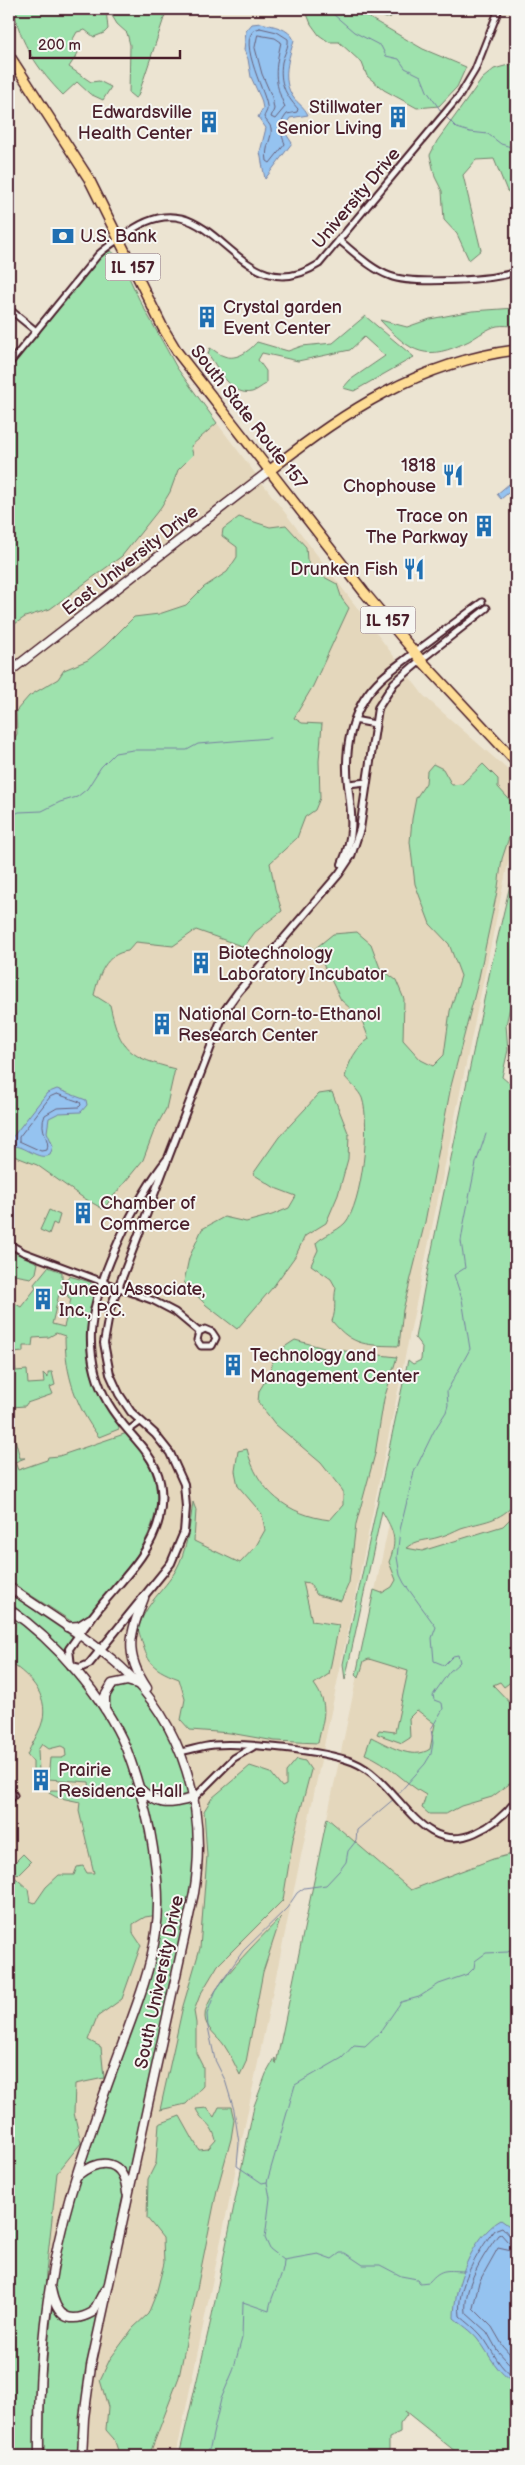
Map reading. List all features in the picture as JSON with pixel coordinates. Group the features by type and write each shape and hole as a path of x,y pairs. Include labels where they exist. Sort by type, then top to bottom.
{"main road":[{"name":"South State Route 157","path":"9,55 84,170 120,238 163,328 178,354 421,660 516,762"},
{"path":"269,471 325,428 378,394 437,368 478,356 516,350"},
{"name":"East University Drive","path":"9,672 269,471"},
{"name":"South University Drive","path":"9,1587 100,1651 139,1685 154,1703 180,1752 194,1798 199,1845 194,1893 87,2392 82,2456"},
{"path":"144,1598 134,1621 130,1649 136,1670 154,1703"},
{"name":"South University Drive","path":"9,1609 48,1641 71,1666 105,1709 126,1748 145,1809 158,1880 156,1932 140,1998 77,2176 50,2285 42,2337 39,2456"},
{"path":"67,1628 79,1626 90,1619"},
{"path":"105,1709 105,1696 112,1684 126,1681 139,1685"},
{"path":"138,1787 152,1800 163,1804 194,1798"},
{"path":"77,2176 102,2162 114,2166 122,2176 127,2200"},
{"path":"50,2285 56,2307 68,2318 76,2318 94,2312 111,2277"}],"street":[{"name":"University Drive","path":"9,364 98,255 108,245 147,219 179,217 202,228 255,269 278,276 298,274 310,270 323,260 460,95 475,70 499,9"},
{"path":"340,240 375,269 400,279 496,277 516,272"},
{"path":"9,309 36,331"},
{"path":"328,886 342,863 350,841 353,814 348,784 348,756 354,720 363,702 377,683 482,602"},
{"path":"168,1158 138,1203 104,1282 93,1320 93,1360 99,1384 108,1403 148,1453 156,1471 161,1494 159,1519 152,1540 141,1557 90,1619 69,1649 71,1666 80,1668 89,1664 165,1573 184,1532 186,1507 184,1484 176,1463 165,1445 140,1422 119,1394 110,1374 105,1354 107,1320 118,1288 225,1010 238,992 345,866 355,847 360,829 378,708 389,689 421,660 487,608"},
{"path":"354,720 375,724"},
{"path":"348,784 367,782"},
{"path":"9,1244 23,1252 164,1306 199,1332"},
{"path":"129,1430 140,1422"},
{"path":"180,1752 214,1745 256,1746 334,1757 354,1763 379,1778 423,1827 441,1836 463,1837 478,1832 498,1819 516,1800"},
{"path":"194,1798 239,1754 256,1746"},
{"path":"9,1788 14,1795 9,1801"}],"shaded area":[{"path":"217,423 424,696 516,777 516,824 176,2456 9,2456 9,587 85,539"},
{"path":"516,984 516,1053 511,1045 508,1024"},
{"path":"462,1178 516,1221 516,1886 472,1943 327,1818"}],"green space":[{"path":"14,9 106,9 108,29 94,37 85,30 77,32 73,39 78,53 69,67 91,82 99,81 111,87 103,100 90,94 77,82 63,95 31,55 20,33"},
{"path":"108,9 167,9 138,96 135,98 129,93 130,45 127,33 117,24"},
{"path":"305,9 354,9 423,49 466,67 457,87 439,106 417,108 384,90 367,76 362,63 339,42 329,42 319,35 311,24"},
{"path":"368,9 388,9 391,17 386,18"},
{"path":"516,60 516,197 507,191 494,159 476,160 463,175 481,250 469,260 457,234 444,220 442,191 435,177 430,155 437,141 482,79 494,69 512,64"},
{"path":"111,251 120,258 139,299 177,368 217,423 191,446 193,455 178,470 170,492 161,507 122,556 50,609 25,617 9,628 9,368 103,254"},
{"path":"516,308 516,326 497,326 454,348 430,353 420,351 401,341 380,320 407,327 430,319 472,311"},
{"path":"365,316 414,357 354,391 343,388 350,380 385,356 364,337 350,350 298,361 262,353 258,360 266,371 266,384 252,392 244,392 231,386 208,354 210,348 222,355 234,357 247,351 257,342 288,351 302,346 333,343"},
{"path":"239,517 270,527 286,525 306,547 307,560 313,571 337,584 342,599 349,608 313,686 294,718 302,723 322,724 319,761 320,798 315,810 305,817 297,838 270,863 282,911 255,932 244,947 196,930 173,946 136,942 128,951 114,956 104,967 94,995 110,1005 123,1043 137,1056 147,1061 175,1069 166,1109 154,1131 143,1160 103,1209 82,1197 37,1165 9,1154 9,742 12,742 17,734 16,711 29,696 58,679 64,670 88,660 134,617 159,614 186,605 204,587 227,572 237,557 237,547 222,536 223,529"},
{"path":"433,764 443,769 452,785 462,784 483,764 498,779 498,787 516,807 516,816 502,859 478,982 451,1086 425,1222 403,1310 399,1346 370,1345 347,1336 332,1321 336,1288 331,1279 311,1265 318,1250 316,1243 345,1223 356,1199 365,1144 365,1110 361,1095 345,1077 354,1055 360,1046 369,1039 361,1018 341,1000 323,964 312,951 333,934 357,932 371,944 380,968 396,980 404,999 403,1040 421,1060 433,1066 444,1055 450,1011 461,976 449,944 430,924 415,884 410,842 416,798 426,783 427,771"},
{"path":"516,870 516,980 506,1025 508,1050 502,1077 516,1089 516,1502 504,1514 497,1517 442,1536 418,1542 406,1548 422,1551 503,1526 516,1513 516,1678 504,1687 500,1682 493,1685 516,1709 516,1779 492,1797 461,1806 446,1814 429,1814 422,1808 426,1795 382,1763 365,1754 371,1737 408,1753 423,1752 430,1749 435,1724 417,1710 409,1718 410,1738 402,1743 377,1734 379,1730 395,1732 408,1671 369,1659 364,1661 359,1678 356,1675 374,1590 382,1593 392,1587 396,1580 389,1562 394,1541 392,1530 382,1511 345,1680 343,1664 408,1360 413,1364 421,1360 422,1347 415,1338 427,1273 490,971 510,885"},
{"path":"332,1092 349,1135 348,1159 338,1195 326,1223 305,1236 296,1255 273,1287 237,1329 206,1305 184,1282 189,1258 202,1229 224,1217 246,1222 289,1208 296,1196 275,1188 253,1174 279,1137 319,1094"},
{"path":"49,1210 60,1215 57,1225 53,1223 49,1234 40,1230"},
{"path":"9,1250 38,1263 36,1273 31,1278 9,1274"},
{"path":"48,1267 62,1272 62,1295 59,1294 52,1324 64,1327 71,1299 68,1297 66,1286 69,1276 90,1282 96,1287 88,1321 87,1335 90,1363 98,1389 119,1425 119,1429 99,1437 84,1414 73,1390 67,1364 65,1336 56,1333 49,1337 33,1338 32,1346 23,1346 23,1352 14,1353 16,1371 27,1370 28,1384 44,1383 43,1373 48,1378 48,1372 52,1372 55,1385 50,1387 53,1394 27,1403 25,1406 12,1407 15,1439 20,1458 25,1458 15,1462 18,1470 47,1460 48,1457 59,1456 127,1433 134,1440 143,1455 154,1478 157,1501 153,1523 130,1565 84,1621 74,1623 9,1581 9,1300 21,1307 36,1288 34,1284"},
{"path":"295,1340 328,1349 397,1357 384,1399 375,1454 356,1524 349,1583 341,1601 317,1595 309,1583 303,1582 312,1621 339,1625 329,1674 314,1684 324,1706 318,1743 275,1741 230,1733 190,1730 181,1720 185,1699 179,1679 160,1671 150,1662 138,1629 146,1611 171,1578 180,1562 188,1537 193,1502 196,1510 194,1541 240,1563 256,1546 265,1530 262,1514 238,1486 235,1471 238,1451 247,1449 258,1477 267,1489 276,1498 301,1513 330,1520 343,1505 343,1491 321,1463 275,1424 258,1402 259,1391 270,1373 275,1353"},
{"path":"9,1593 73,1637 63,1650 9,1604"},
{"path":"9,1609 34,1629 102,1706 108,1689 127,1681 148,1696 186,1766 198,1863 111,2277 99,2303 85,2316 61,2314 50,2285 71,2194 140,1998 158,1915 145,1917 133,1924 133,1933 141,1945 122,1999 97,2017 88,2040 101,2047 104,2078 75,2084 74,2113 81,2143 57,2173 46,2273 39,2456 9,2456 9,1872 28,1889 30,1901 35,1903 46,1887 59,1875 74,1875 77,1867 83,1866 87,1873 94,1873 79,1811 80,1802 56,1797 49,1793 51,1790 90,1791 89,1782 48,1779 50,1758 66,1756 65,1748 61,1746 49,1749 42,1744 38,1750 39,1772 33,1772 33,1762 27,1755 41,1726 43,1706 41,1697 32,1681 9,1662"},
{"path":"297,1759 305,1761 311,1770 293,1839 283,1900 218,1965 200,1995 194,2011 196,2053 203,2067 203,2086 186,2104 160,2110 183,2006 200,1948 207,1856 204,1811 212,1798 250,1766 271,1773 282,1787 286,1785 286,1772"},
{"path":"327,1818 411,1890 493,1859 516,1853 516,2456 461,2456 405,2411 407,2415 400,2424 400,2433 389,2438 389,2451 403,2456 179,2456 211,2320 254,2106 266,2074 275,2058 276,2064"},
{"path":"23,1854 31,1862 18,1875 10,1867"},
{"path":"281,1917 263,1972 246,2062 240,2075 224,2045 207,2025 205,2017 207,2007 214,1994 236,1965"},
{"path":"219,2107 231,2107 234,2120 231,2139 217,2190 179,2377 149,2456 120,2456 114,2439 106,2430 108,2407 100,2380 110,2359 133,2328 148,2314 156,2294 164,2263 163,2238 147,2218 148,2179 156,2163 159,2124 180,2116 199,2150 208,2149 216,2140 212,2129 201,2118 196,2109 207,2108 214,2117"},
{"path":"52,2307 61,2317 72,2322 84,2321 97,2315 98,2317 84,2387 77,2456 43,2456 45,2380"}],"water":[{"path":"261,23 285,30 292,36 294,40 287,68 287,83 293,97 305,109 308,115 290,118 285,126 286,134 292,143 265,179 260,152 266,128 258,117 263,108 251,77 248,59 244,50 246,31 252,24"},
{"path":"509,484 514,488 501,499 497,494"},
{"path":"57,1089 86,1100 87,1105 81,1112 59,1113 49,1118 47,1132 53,1146 50,1155 36,1155 17,1146 12,1146 11,1139 47,1093"},
{"path":"501,2220 512,2228 516,2238 516,2383 504,2375 476,2336 454,2318 457,2291 473,2250 491,2227"}],"waterway":[{"path":"320,9 333,14 354,32 381,46 386,56 399,59 405,68 421,76 427,91 443,114"},
{"path":"446,117 457,128 488,134 501,144 511,147 516,151"},
{"path":"9,817 19,812 42,811 60,802 77,797 87,789 101,767 115,753 133,750 187,750 198,744 270,738"},
{"path":"397,1795 425,1764 431,1754 433,1743 431,1729 443,1709 442,1703 434,1700 433,1695 449,1672 460,1662 458,1655 453,1656 444,1665 434,1661 432,1638 436,1627 404,1583 400,1575 397,1557 400,1530 414,1472 434,1431 446,1412 448,1405 447,1391 470,1349 462,1299 454,1275 465,1268 461,1241 476,1163 486,1134"},
{"path":"267,2182 262,2183 237,2166 239,2143 234,2110 225,2080 215,2060 207,2014 216,1990 243,1951 287,1908 297,1893 304,1888 326,1885 346,1862 348,1851 356,1841 357,1830 395,1798"},
{"path":"284,2260 270,2249 265,2238 270,2198 267,2182 295,2085 342,2058 354,2045 365,2046 381,2031 401,2002 419,1997 439,1984 468,1974 474,1968 475,1961 486,1953 508,1952 516,1944"},
{"path":"284,2260 318,2254 332,2259 340,2253 345,2253 363,2265 380,2265 401,2276 417,2279 420,2283 429,2282 441,2272 465,2271"},
{"path":"204,2456 210,2447 221,2399 233,2371 242,2338 243,2302 269,2311 282,2273 284,2261"}],"place":[{"name":"Stillwater Senior Living","path":"398,117"},
{"name":"Edwardsville Health Center","path":"209,122"},
{"name":"U.S. Bank","path":"63,236"},
{"name":"Crystal garden Event Center","path":"207,317"},
{"name":"1818 Chophouse","path":"453,475"},
{"name":"Trace on The Parkway","path":"484,526"},
{"name":"Drunken Fish","path":"414,569"},
{"name":"Biotechnology Laboratory Incubator","path":"201,963"},
{"name":"National Corn-to-Ethanol Research Center","path":"162,1024"},
{"name":"Chamber of Commerce","path":"83,1213"},
{"name":"Juneau Associate, Inc., P.C.","path":"43,1299"},
{"name":"Technology and Management Center","path":"233,1365"},
{"name":"Prairie Residence Hall","path":"41,1780"}]}
